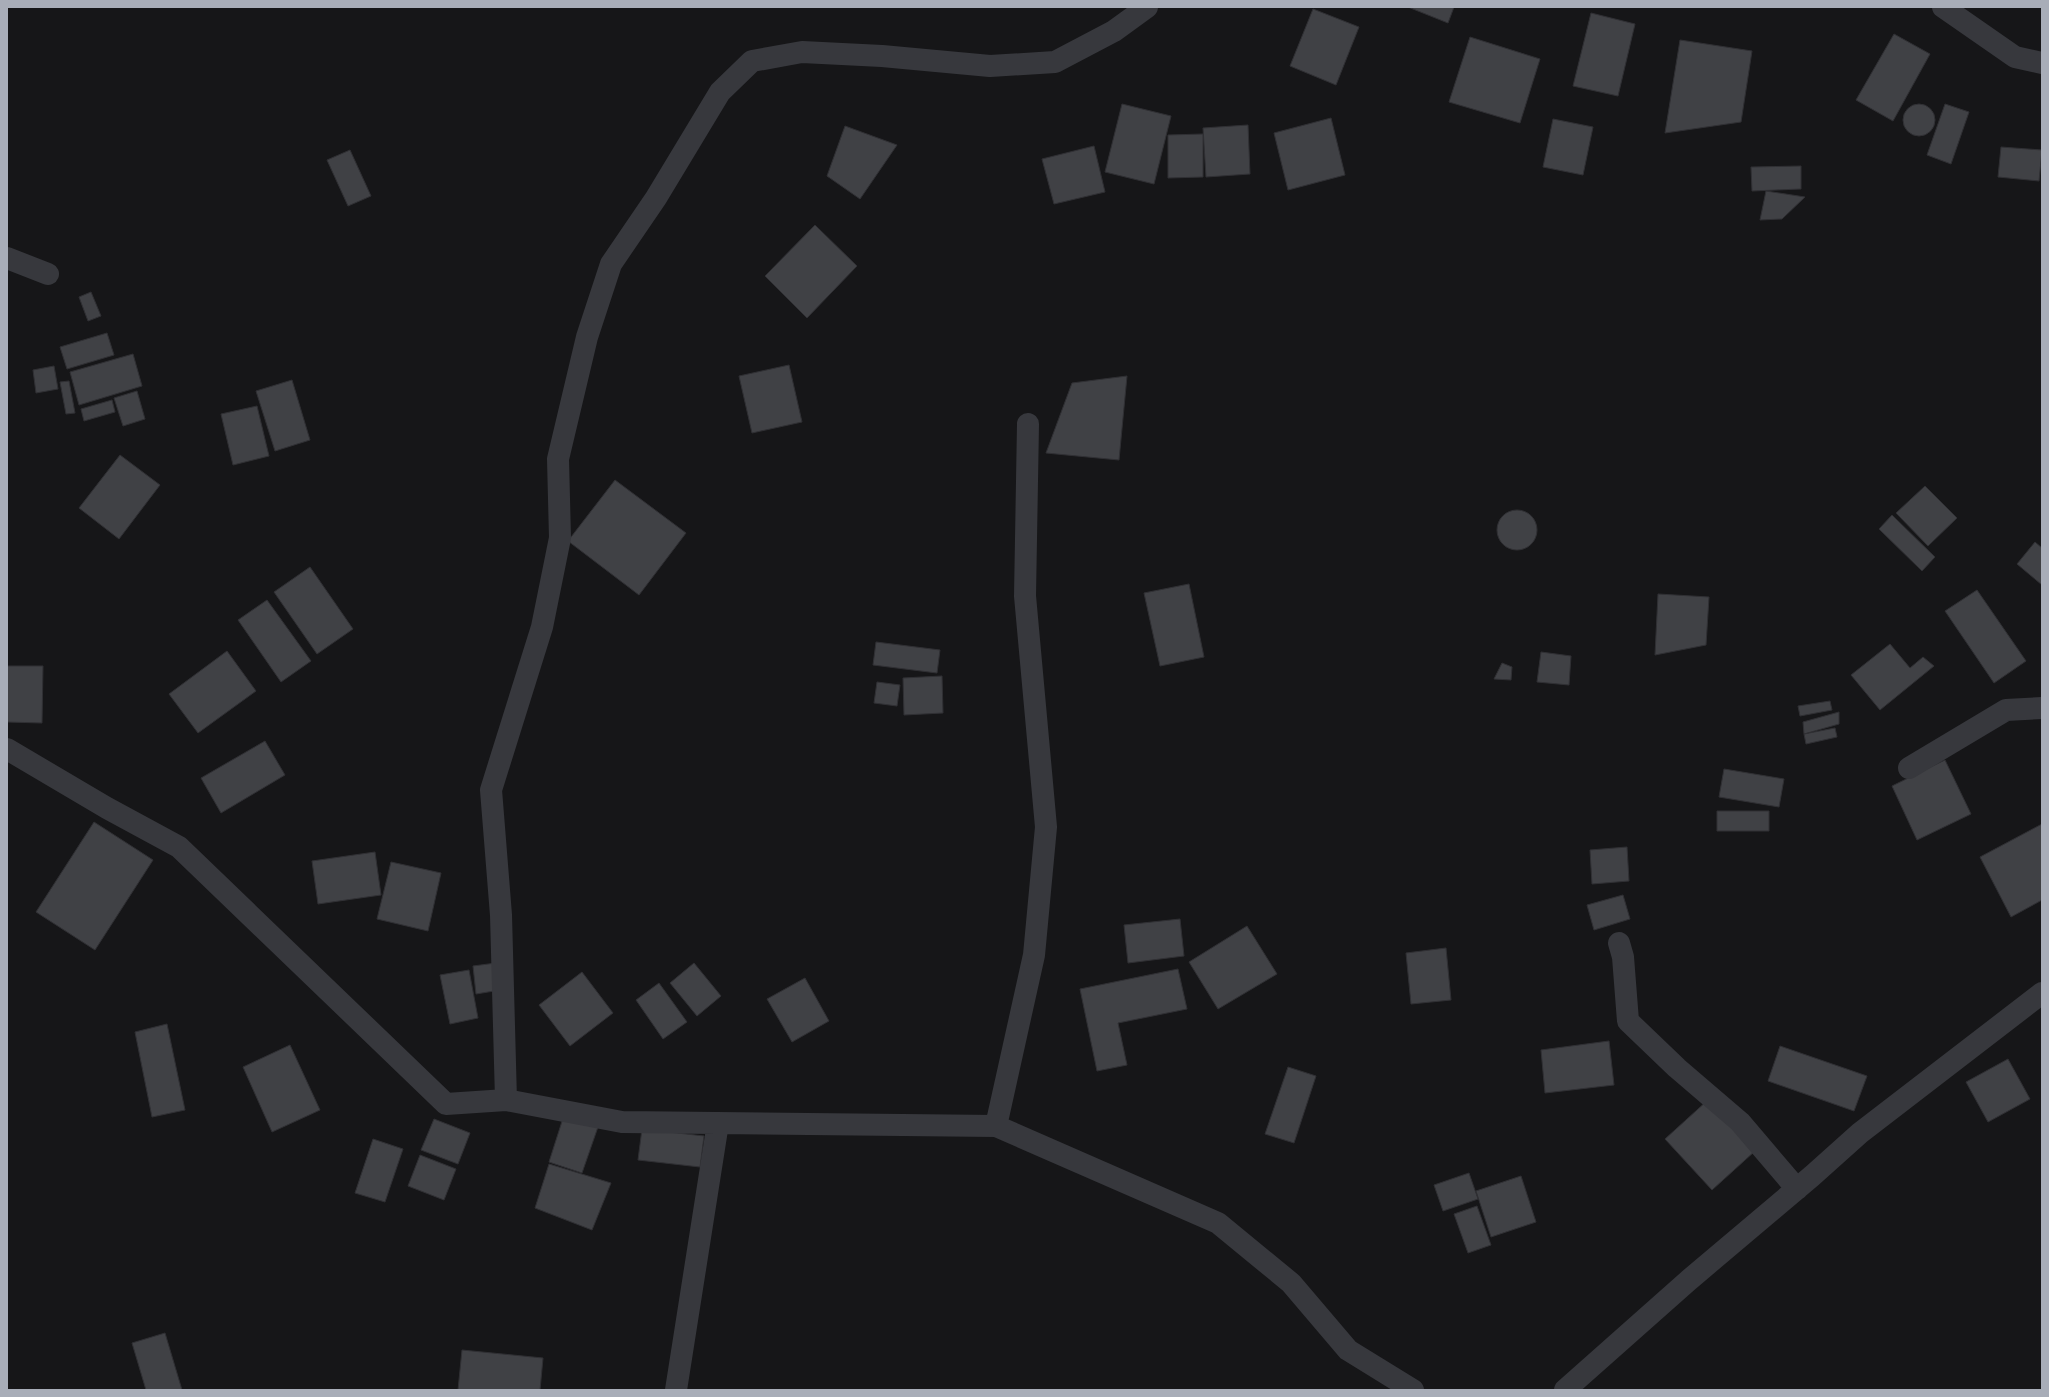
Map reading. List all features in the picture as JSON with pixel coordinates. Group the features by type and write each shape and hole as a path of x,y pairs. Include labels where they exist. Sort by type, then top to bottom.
{"street":[{"path":"506,1100 501,915 491,790 542,627 560,538 558,459 587,337 611,264 656,198 720,92 752,61 802,52 882,56 990,66 1055,62 1114,31 1147,7"},
{"path":"1943,7 2015,57 2042,63"},
{"path":"7,258 48,274"},
{"path":"996,1126 1034,955 1046,827 1025,596 1028,424"},
{"path":"1909,768 2006,710 2042,708"},
{"path":"7,749 107,808 178,846 446,1104 506,1100 622,1122 996,1126 1218,1223 1291,1283 1348,1350 1413,1390"},
{"path":"1619,943 1623,957 1628,1021 1677,1068 1740,1122 1796,1189"},
{"path":"1565,1390 1689,1280 1879,1118 2042,993"},
{"path":"676,1390 718,1123"}],"building":[{"path":"1408,7 1454,7 1448,23"},
{"path":"1313,9 1359,27 1336,85 1290,66"},
{"path":"1591,13 1635,24 1618,96 1573,86"},
{"path":"1894,34 1930,54 1893,121 1856,100"},
{"path":"1470,37 1540,59 1520,123 1449,102"},
{"path":"1680,40 1752,51 1741,122 1665,133"},
{"path":"1122,104 1171,116 1154,184 1105,172"},
{"path":"1916,104 1922,104 1932,111 1935,120 1934,126 1928,133 1922,136 1916,136 1906,129 1903,123 1903,117 1910,107"},
{"path":"1945,104 1969,112 1951,164 1927,155"},
{"path":"1331,118 1345,175 1288,190 1274,133"},
{"path":"1553,119 1593,127 1583,175 1543,167"},
{"path":"1248,125 1250,174 1206,177 1203,128"},
{"path":"845,126 897,145 860,199 827,176"},
{"path":"1203,134 1203,177 1168,178 1168,135"},
{"path":"1094,146 1105,192 1054,204 1042,159"},
{"path":"2001,147 2042,150 2039,181 1998,177"},
{"path":"350,150 371,196 348,206 327,160"},
{"path":"1801,166 1801,189 1752,191 1751,167"},
{"path":"1766,191 1805,197 1782,219 1760,220"},
{"path":"815,225 857,266 807,318 765,276"},
{"path":"91,292 101,316 88,321 79,297"},
{"path":"107,333 114,355 67,369 60,347"},
{"path":"133,354 142,386 79,405 70,372"},
{"path":"789,365 802,422 752,433 739,376"},
{"path":"54,366 58,389 36,393 33,370"},
{"path":"1127,376 1119,460 1046,453 1072,383"},
{"path":"292,380 310,440 275,451 256,391"},
{"path":"69,381 75,413 66,414 60,382"},
{"path":"137,391 145,419 123,426 114,398"},
{"path":"112,400 115,412 84,421 81,409"},
{"path":"257,406 269,456 233,465 221,414"},
{"path":"120,455 160,485 119,539 79,508"},
{"path":"615,480 686,533 639,595 568,541"},
{"path":"1925,486 1957,518 1928,546 1896,513"},
{"path":"1513,510 1521,510 1528,513 1534,519 1537,530 1534,541 1528,547 1521,550 1513,550 1506,547 1500,541 1497,534 1497,526 1500,519 1506,513"},
{"path":"1892,515 1935,557 1922,571 1879,529"},
{"path":"2035,542 2042,548 2042,585 2017,564"},
{"path":"310,567 353,629 317,654 274,592"},
{"path":"1189,584 1204,657 1160,666 1144,593"},
{"path":"1977,590 2026,661 1994,683 1945,611"},
{"path":"1658,594 1709,597 1706,645 1655,655"},
{"path":"267,600 311,661 281,682 238,620"},
{"path":"876,642 940,650 937,673 873,665"},
{"path":"1890,644 1910,668 1923,657 1934,666 1880,710 1851,675"},
{"path":"227,651 256,691 198,733 169,694"},
{"path":"1541,652 1571,656 1569,685 1537,682"},
{"path":"1502,663 1512,667 1511,680 1494,679"},
{"path":"7,666 43,666 42,723 7,722"},
{"path":"942,676 943,713 904,715 903,678"},
{"path":"877,682 900,685 897,706 874,703"},
{"path":"1830,701 1832,710 1800,716 1798,706"},
{"path":"1839,712 1839,724 1804,734 1803,722"},
{"path":"1835,728 1837,737 1806,744 1804,734"},
{"path":"265,741 285,775 221,813 201,778"},
{"path":"1945,760 1971,814 1917,840 1892,786"},
{"path":"1724,769 1784,779 1779,807 1719,797"},
{"path":"1717,811 1769,811 1769,831 1717,831"},
{"path":"94,822 153,860 95,950 36,912"},
{"path":"2042,824 2042,900 2011,917 1980,857"},
{"path":"1627,847 1629,881 1592,884 1590,850"},
{"path":"375,852 381,895 318,904 312,861"},
{"path":"391,862 441,873 428,931 377,919"},
{"path":"1623,895 1630,919 1594,930 1587,905"},
{"path":"1180,919 1184,956 1128,963 1124,925"},
{"path":"1247,926 1277,974 1218,1009 1189,962"},
{"path":"1446,948 1451,1000 1411,1004 1406,953"},
{"path":"496,963 500,990 476,994 473,966"},
{"path":"694,963 721,996 697,1016 670,983"},
{"path":"1178,969 1187,1009 1118,1023 1127,1065 1097,1071 1080,989"},
{"path":"469,970 478,1018 450,1024 440,975"},
{"path":"582,972 613,1013 570,1046 539,1005"},
{"path":"805,978 829,1021 792,1042 767,999"},
{"path":"659,983 687,1022 663,1039 636,1000"},
{"path":"167,1024 185,1110 152,1117 135,1032"},
{"path":"1609,1041 1614,1085 1545,1093 1541,1050"},
{"path":"290,1045 320,1110 272,1132 243,1067"},
{"path":"1780,1046 1867,1076 1854,1111 1768,1081"},
{"path":"2008,1059 2030,1099 1988,1122 1966,1082"},
{"path":"1288,1067 1316,1076 1294,1143 1265,1134"},
{"path":"1708,1100 1755,1151 1712,1190 1665,1139"},
{"path":"565,1112 599,1124 582,1173 549,1162"},
{"path":"434,1119 470,1133 458,1164 421,1150"},
{"path":"642,1129 704,1136 700,1167 638,1160"},
{"path":"373,1139 403,1149 385,1202 355,1193"},
{"path":"420,1155 456,1169 444,1200 408,1186"},
{"path":"549,1164 611,1183 592,1230 535,1208"},
{"path":"1469,1173 1478,1199 1443,1211 1434,1185"},
{"path":"1521,1176 1536,1222 1491,1237 1476,1191"},
{"path":"1477,1206 1491,1245 1468,1253 1454,1214"},
{"path":"165,1333 182,1390 146,1390 132,1343"},
{"path":"462,1350 543,1358 540,1390 458,1390"}]}
